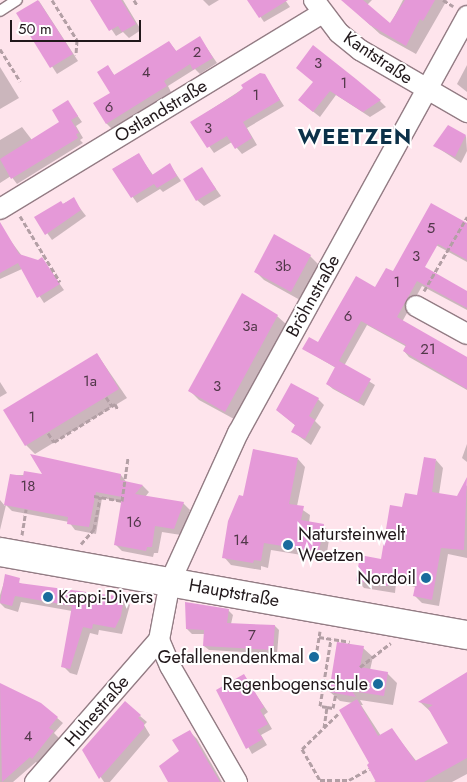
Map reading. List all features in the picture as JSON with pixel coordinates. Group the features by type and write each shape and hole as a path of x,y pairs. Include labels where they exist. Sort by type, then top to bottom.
{"street":[{"name":"Kantstraße","path":"318,7 360,50 426,90 467,112"},
{"name":"Ostlandstraße","path":"6,206 318,7"},
{"name":"Bröhnstraße","path":"170,582 238,433 426,90 461,11"},
{"path":"416,306 467,334"},
{"name":"Hauptstraße","path":"11,545 170,582 467,634"},
{"path":"170,582 159,640 170,666 237,782"},
{"name":"Huhestraße","path":"35,782 159,640"}],"lane":[{"path":"0,11 17,0"}],"path":[{"path":"52,0 76,40 76,55"},
{"path":"134,0 137,5"},
{"path":"443,0 461,11"},
{"path":"0,49 20,81"},
{"path":"6,206 60,282"},
{"path":"416,306 467,217"},
{"path":"106,397 112,406"},
{"path":"48,432 54,442 115,404 118,410"},
{"path":"94,496 122,501 128,458"},
{"path":"77,548 94,529 100,497"},
{"path":"11,545 26,509"},
{"path":"319,636 350,642"},
{"path":"360,667 390,645 392,636"},
{"path":"331,638 320,706 333,708 336,693"},
{"path":"324,728 328,707"},
{"path":"338,714 302,749 320,781 349,780 369,769"}],"building":[{"path":"38,0 73,54 50,68 16,13"},
{"path":"90,0 121,0 136,24 122,32 118,26 109,31"},
{"path":"247,0 288,0 259,18"},
{"path":"341,0 363,0 390,23 405,0 435,0 423,21 420,19 406,46 370,25"},
{"path":"200,36 213,58 193,70 190,64 164,81 167,86 106,124 93,103 110,93 97,72 108,65 114,75 169,41 176,51"},
{"path":"313,45 381,100 363,112 330,91 313,112 298,100 313,82 296,68"},
{"path":"260,73 265,74 280,100 243,122 252,138 235,149 227,136 207,148 190,122 236,94 243,88 241,85"},
{"path":"68,100 78,116 71,120 79,133 76,134 78,138 11,179 0,159 59,122 52,110"},
{"path":"448,125 466,135 455,157 433,146"},
{"path":"139,153 152,175 170,163 177,176 157,188 154,184 131,198 112,169"},
{"path":"202,167 216,189 196,201 183,179"},
{"path":"74,197 81,210 45,235 34,217 61,201 63,204"},
{"path":"431,203 467,223 467,260 438,244 425,267 467,291 467,308 417,281 397,317 467,357 467,389 403,351 406,345 361,321 339,361 371,379 358,402 326,384 335,367 302,349 309,337 318,342 356,276 375,287 386,268 393,271"},
{"path":"0,222 19,254 38,260 42,257 60,284 37,298 18,263 0,273"},
{"path":"274,234 311,255 291,292 254,272"},
{"path":"242,293 278,315 225,412 188,391"},
{"path":"97,353 119,389 25,446 3,410"},
{"path":"291,383 319,398 309,416 315,420 305,439 291,432 295,425 276,410"},
{"path":"253,449 298,458 289,504 304,506 301,520 324,524 319,552 264,543 261,561 254,560 253,563 222,558 228,521 239,495 243,496"},
{"path":"30,454 121,474 120,480 143,485 135,494 184,502 174,529 155,526 152,547 147,547 146,551 114,545 122,497 96,492 89,527 67,524 68,517 4,505 10,474 23,476 24,471 42,474"},
{"path":"424,457 436,459 432,492 457,496 467,477 464,550 441,548 432,600 413,596 416,582 389,577 388,586 356,581 360,555 381,559 390,505 402,507 405,493 417,495"},
{"path":"5,574 20,578 19,583 124,597 121,616 115,628 93,624 92,629 83,627 70,669 61,667 72,606 15,596 12,606 0,603"},
{"path":"185,602 229,609 227,623 275,625 273,650 203,646 204,630 186,629"},
{"path":"337,642 364,646 360,667 388,672 384,696 352,691 356,697 329,692"},
{"path":"467,672 467,758 424,782 376,782 367,765 369,763 339,710 357,699 378,736 392,728 415,761 448,743 428,708 433,705 418,702"},
{"path":"244,674 264,707 260,710 268,724 257,730 263,739 246,749 216,690"},
{"path":"0,683 41,703 58,717 49,728 54,731 32,759 30,757 2,782"},
{"path":"125,701 141,715 138,718 144,723 144,728 99,779 82,750"},
{"path":"190,730 220,782 168,782 159,766 179,751 172,740"}],"place":[{"name":"Natursteinwelt Weetzen","path":"288,545"},
{"name":"Nordoil","path":"426,578"},
{"name":"Kappi-Divers","path":"48,597"},
{"name":"Gefallenendenkmal","path":"314,657"},
{"name":"Regenbogenschule","path":"378,684"}],"district":[{"name":"WEETZEN","path":"355,137"}]}
